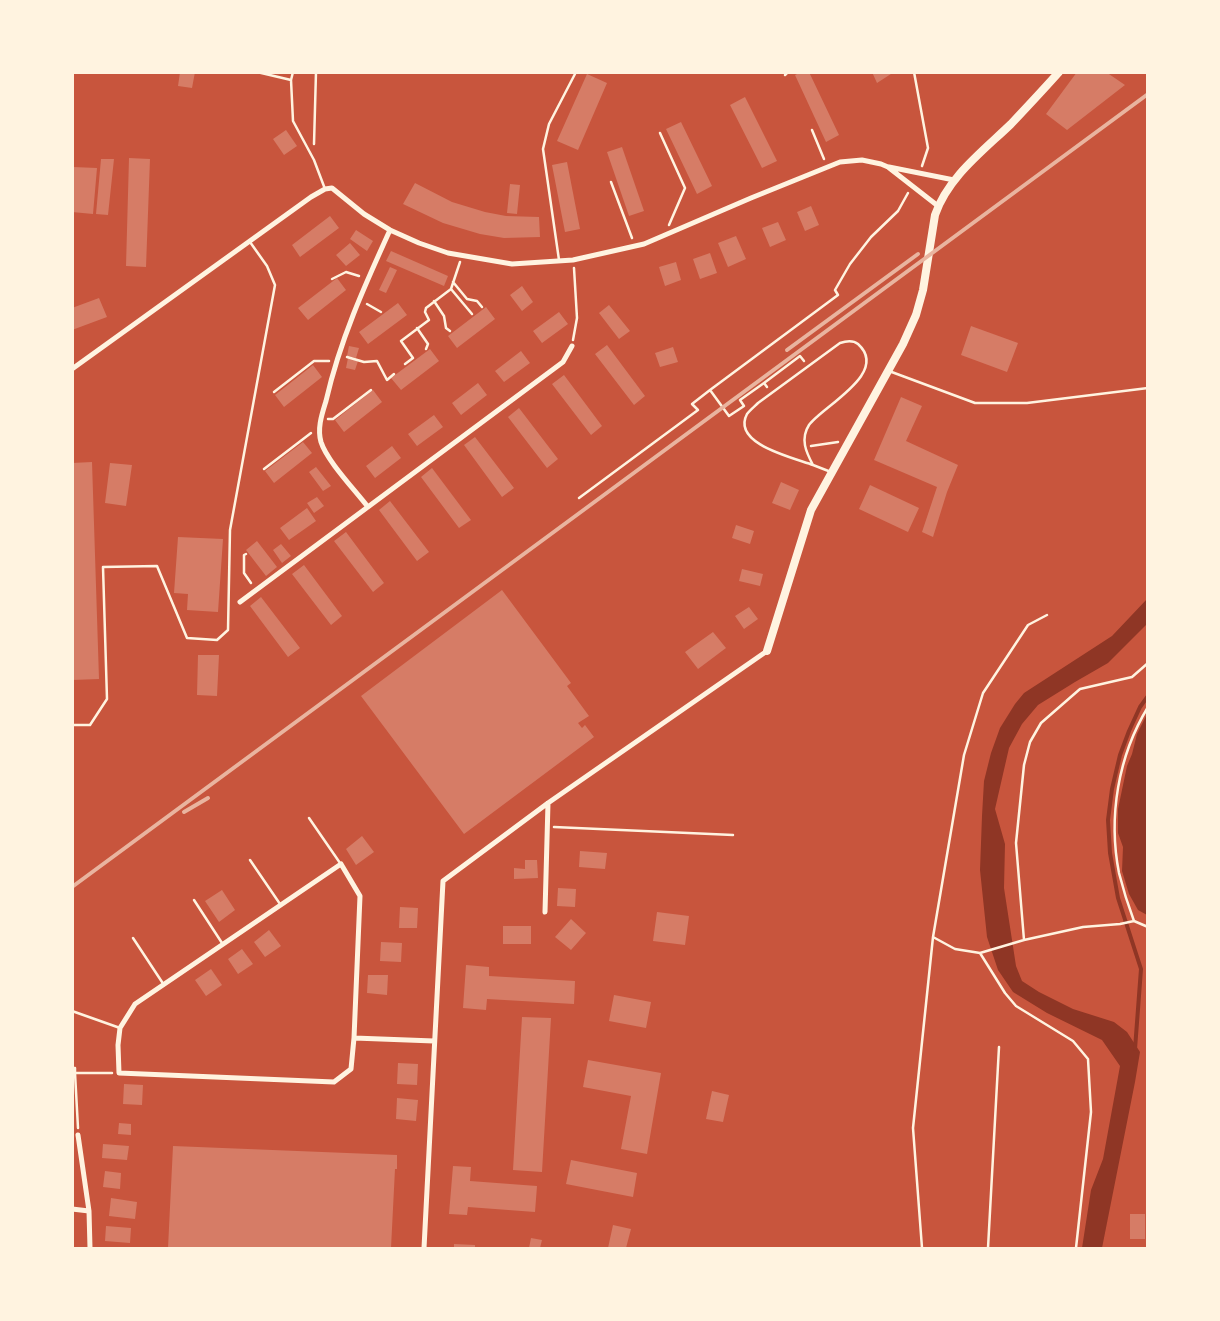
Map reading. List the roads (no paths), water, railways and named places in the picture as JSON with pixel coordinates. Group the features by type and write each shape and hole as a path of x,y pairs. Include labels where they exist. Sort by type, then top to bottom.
{"main road":[{"path":"767,650 811,510 903,344 916,315 923,290 934,215 945,192 954,180 1012,123 1059,72"}],"street":[{"path":"72,368 311,197 325,189 332,188 364,214 390,230 419,243 448,253 512,264 573,260 644,244 840,162 862,160 954,180"},
{"path":"888,167 938,206"},
{"path":"368,507 330,458 321,443 319,428 338,354 358,300 390,230"},
{"path":"240,602 563,362 572,346"},
{"path":"424,1248 443,881 548,803 767,650"},
{"path":"545,912 548,803"},
{"path":"341,864 360,896 351,1070 334,1082 119,1073 118,1045 120,1028 135,1004 341,864"},
{"path":"354,1038 434,1041"},
{"path":"78,1134 89,1211 90,1248"},
{"path":"72,1209 89,1211"}],"lane":[{"path":"257,72 291,80"},
{"path":"293,72 291,80 292,121 314,160 325,189"},
{"path":"559,261 543,149 549,124 576,72"},
{"path":"72,725 90,725 107,699 103,567 157,566 187,638 217,640 228,630 230,530 275,285 267,266 249,241"},
{"path":"813,465 804,442 809,426 863,376 868,363 865,353 857,343 848,341 840,343 758,403 748,413 745,421 746,430 751,439 761,446 832,472"},
{"path":"887,371 975,403 1027,403 1148,388"},
{"path":"309,818 341,864"},
{"path":"250,860 281,905"},
{"path":"194,900 223,944"},
{"path":"133,938 164,984"},
{"path":"72,1011 120,1028"}],"waterway":[{"path":"1135,1049 1141,969 1118,898 1110,853 1108,820 1112,789 1120,755 1140,707 1148,696"}],"railway":[{"path":"72,887 1148,94"},
{"path":"787,350 918,254"},
{"path":"184,812 208,798"}]}
